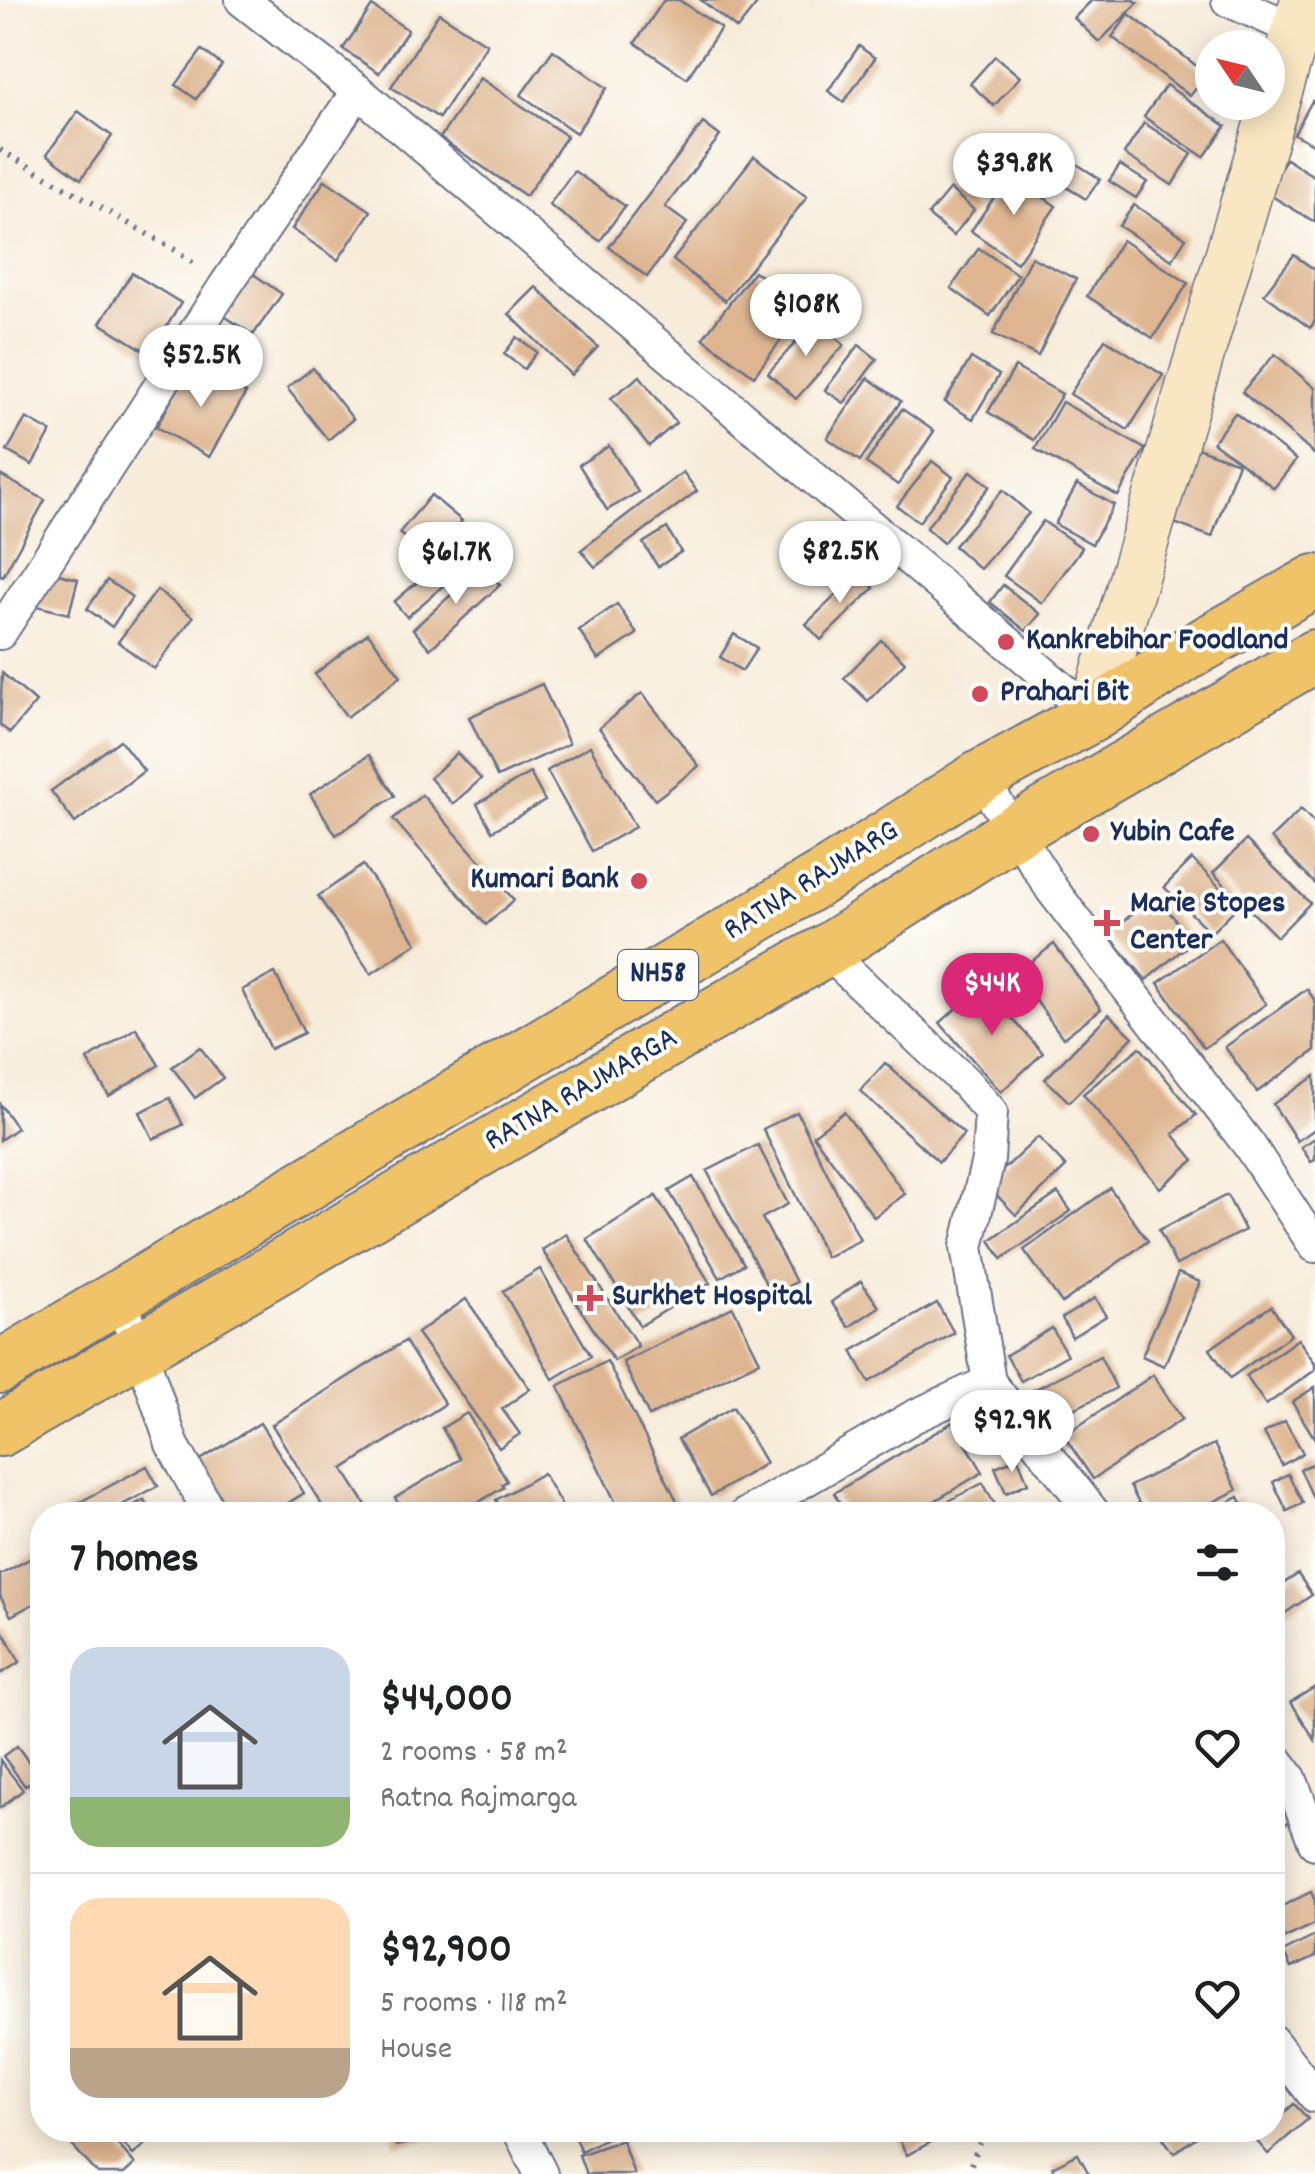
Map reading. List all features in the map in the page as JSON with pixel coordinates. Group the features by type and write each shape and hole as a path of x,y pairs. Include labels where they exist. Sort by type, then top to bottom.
{"main road":[{"path":"1093,715 1302,16"},
{"name":"RATNA RAJMARG","path":"0,1367 818,880 980,777 1093,715 1187,654 1315,581"},
{"path":"1187,654 1226,707"},
{"name":"RATNA RAJMARGA","path":"0,1430 826,950 1016,830 1315,656"}],"street":[{"path":"242,0 358,91 1093,715"},
{"path":"1228,0 1302,16"},
{"path":"0,634 225,286 358,91"},
{"path":"980,777 1053,892 1248,1144 1315,1246"},
{"path":"826,950 991,1112 988,1160 967,1247 988,1382 1085,1502"},
{"path":"118,1296 172,1444 204,1502"},
{"path":"766,1502 913,1417 988,1382"},
{"path":"1285,1771 1315,1843"},
{"path":"1285,2058 1315,2096"},
{"path":"525,2142 541,2174"}],"path":[{"path":"0,150 177,251 225,286"},
{"path":"967,2174 980,2142"}],"building":[{"path":"664,0 679,0 721,28 687,78 635,43"},
{"path":"701,0 760,0 737,29"},
{"path":"1092,0 1138,3 1099,42 1074,18"},
{"path":"372,6 408,30 379,73 343,49"},
{"path":"439,13 487,44 439,118 391,87"},
{"path":"1129,14 1195,65 1195,90 1190,96 1112,37"},
{"path":"859,46 875,58 844,102 828,91"},
{"path":"202,50 222,65 196,99 176,85"},
{"path":"553,50 607,88 576,133 521,95"},
{"path":"995,56 1020,77 994,106 970,84"},
{"path":"480,78 567,136 526,196 440,138"},
{"path":"1166,85 1195,105 1195,120 1217,120 1226,126 1204,157 1144,117"},
{"path":"1312,101 1315,103 1315,145 1294,134"},
{"path":"78,111 112,136 81,179 47,154"},
{"path":"703,123 720,136 665,207 687,223 647,277 609,247"},
{"path":"1144,123 1192,154 1172,185 1124,154"},
{"path":"754,156 807,197 725,301 673,260"},
{"path":"1069,159 1100,179 1086,199 1055,180"},
{"path":"1286,159 1315,177 1315,222 1265,192"},
{"path":"1120,165 1147,182 1136,198 1109,181"},
{"path":"574,171 625,206 600,241 549,205"},
{"path":"1010,174 1056,206 1017,263 971,231"},
{"path":"325,180 371,211 338,260 292,229"},
{"path":"950,189 974,210 953,236 928,215"},
{"path":"1134,205 1186,238 1172,260 1119,226"},
{"path":"1122,240 1188,283 1153,338 1087,296"},
{"path":"979,248 1018,275 990,316 951,288"},
{"path":"1294,255 1315,270 1315,321 1310,328 1264,294"},
{"path":"1031,257 1076,279 1038,356 993,334"},
{"path":"754,271 805,308 754,376 703,338"},
{"path":"132,273 181,303 150,354 100,323"},
{"path":"252,273 282,294 253,335 223,315"},
{"path":"536,287 598,347 571,375 509,314"},
{"path":"817,319 844,345 796,399 768,373"},
{"path":"517,337 537,352 524,369 504,354"},
{"path":"1105,339 1163,375 1128,430 1070,394"},
{"path":"859,345 877,359 844,403 825,390"},
{"path":"1275,354 1315,388 1315,455 1242,392"},
{"path":"971,358 999,375 973,419 945,402"},
{"path":"193,363 246,393 209,457 156,427"},
{"path":"1015,367 1062,394 1034,440 988,412"},
{"path":"313,368 353,419 328,440 287,388"},
{"path":"640,376 676,423 649,446 611,398"},
{"path":"868,378 901,401 860,461 827,438"},
{"path":"1062,402 1145,449 1118,496 1035,449"},
{"path":"902,409 934,431 898,485 866,463"},
{"path":"1235,413 1296,460 1274,488 1213,442"},
{"path":"26,418 51,432 32,465 7,451"},
{"path":"609,446 638,492 607,510 579,465"},
{"path":"1192,446 1238,463 1212,537 1166,520"},
{"path":"932,461 953,477 919,522 897,506"},
{"path":"971,471 990,486 943,543 926,528"},
{"path":"683,472 697,491 595,567 581,550"},
{"path":"0,475 45,500 3,576 0,575"},
{"path":"1077,484 1114,505 1092,544 1055,524"},
{"path":"1003,490 1029,513 980,569 954,546"},
{"path":"431,495 462,521 430,559 399,533"},
{"path":"1043,521 1082,548 1042,603 1004,576"},
{"path":"667,528 681,552 658,567 643,543"},
{"path":"466,540 479,555 407,617 394,602"},
{"path":"483,566 500,585 430,649 413,629"},
{"path":"46,571 78,579 69,614 37,606"},
{"path":"860,572 874,588 821,640 806,624"},
{"path":"107,580 132,597 112,627 87,609"},
{"path":"1003,585 1040,614 1026,631 990,602"},
{"path":"157,590 193,617 154,669 118,642"},
{"path":"617,604 637,634 598,660 579,630"},
{"path":"368,633 401,676 347,717 315,674"},
{"path":"734,634 757,648 742,671 720,657"},
{"path":"881,640 905,662 868,701 844,678"},
{"path":"2,673 36,702 10,733 0,725"},
{"path":"542,684 569,744 497,777 469,717"},
{"path":"642,693 699,766 655,800 599,728"},
{"path":"120,740 144,771 75,823 51,791"},
{"path":"590,746 635,827 592,851 547,771"},
{"path":"457,753 481,779 453,804 430,778"},
{"path":"369,755 395,796 336,835 310,794"},
{"path":"530,773 545,801 492,831 477,804"},
{"path":"422,795 514,900 486,925 393,819"},
{"path":"1301,809 1315,824 1315,884 1271,838"},
{"path":"1246,840 1310,903 1277,937 1213,873"},
{"path":"1192,859 1238,906 1211,933 1164,887"},
{"path":"363,865 417,943 371,974 318,896"},
{"path":"1155,895 1193,941 1146,980 1108,934"},
{"path":"1220,939 1266,1004 1204,1048 1158,983"},
{"path":"1054,944 1101,1009 1063,1038 1016,973"},
{"path":"275,973 304,1033 270,1049 242,990"},
{"path":"982,985 1043,1053 1001,1092 940,1023"},
{"path":"1307,989 1315,1001 1315,1051 1257,1092 1225,1047"},
{"path":"1109,1014 1133,1037 1069,1102 1045,1079"},
{"path":"136,1028 159,1065 109,1096 87,1060"},
{"path":"200,1047 223,1078 195,1098 172,1067"},
{"path":"1140,1047 1196,1115 1173,1134 1194,1160 1160,1188 1083,1094"},
{"path":"885,1063 964,1134 939,1162 860,1091"},
{"path":"1315,1076 1315,1129 1297,1141 1273,1104"},
{"path":"170,1098 183,1125 153,1139 140,1112"},
{"path":"0,1104 17,1128 0,1140"},
{"path":"797,1112 860,1240 826,1257 763,1129"},
{"path":"844,1112 905,1194 874,1217 813,1135"},
{"path":"1038,1137 1066,1167 1016,1215 987,1185"},
{"path":"1315,1138 1315,1160 1311,1162 1301,1147"},
{"path":"758,1145 788,1204 762,1218 796,1282 772,1295 707,1171"},
{"path":"693,1177 744,1264 720,1278 669,1191"},
{"path":"1110,1188 1148,1241 1062,1303 1024,1250"},
{"path":"1058,1193 1071,1211 1002,1259 990,1240"},
{"path":"1227,1195 1245,1230 1176,1265 1159,1230"},
{"path":"656,1196 710,1283 640,1326 587,1239"},
{"name":"Surkhet Hospital","path":"566,1234 638,1346 614,1361 542,1250"},
{"path":"540,1269 591,1356 553,1379 503,1291"},
{"path":"1178,1273 1200,1282 1164,1366 1142,1356"},
{"path":"861,1281 879,1307 849,1327 831,1302"},
{"path":"1095,1298 1106,1316 1072,1337 1062,1318"},
{"path":"466,1299 530,1389 502,1409 520,1434 499,1448 417,1333"},
{"path":"937,1303 954,1333 869,1382 852,1351"},
{"path":"1271,1306 1291,1335 1230,1378 1210,1349"},
{"path":"733,1307 760,1361 649,1416 623,1362"},
{"path":"1052,1328 1067,1355 1021,1381 1006,1355"},
{"path":"1298,1339 1315,1363 1315,1370 1266,1405 1246,1376"},
{"path":"405,1341 445,1404 343,1469 364,1502 320,1502 272,1425"},
{"path":"1100,1356 1116,1388 1036,1428 1020,1397"},
{"path":"607,1361 678,1502 616,1502 558,1386"},
{"path":"1153,1375 1182,1419 1093,1479 1064,1436"},
{"path":"1315,1387 1315,1439 1292,1402"},
{"path":"733,1407 766,1463 711,1496 678,1439"},
{"path":"467,1413 507,1481 502,1484 504,1487 479,1502 397,1502 395,1498 460,1459 442,1428"},
{"path":"1285,1421 1303,1453 1282,1465 1264,1433"},
{"path":"953,1422 983,1472 933,1502 839,1502 834,1493"},
{"path":"260,1423 304,1493 290,1502 214,1502 191,1466"},
{"path":"1214,1444 1237,1490 1213,1502 1138,1502 1130,1486"},
{"path":"1018,1458 1028,1483 1006,1493 995,1467"},
{"path":"1315,1463 1315,1502 1300,1469"},
{"path":"147,1466 158,1486 128,1502 80,1502"},
{"path":"543,1473 560,1502 497,1502"},
{"path":"1288,1474 1303,1503 1287,1511 1273,1482"},
{"path":"983,1483 994,1502 947,1502"},
{"path":"30,1559 30,1606 11,1616 0,1596 0,1575"},
{"path":"1298,1574 1312,1595 1285,1613 1285,1582"},
{"path":"0,1626 20,1662 0,1674"},
{"path":"1315,1687 1315,1740 1291,1702"},
{"path":"17,1746 30,1764 30,1782 25,1786 3,1756"},
{"path":"0,1760 23,1790 0,1808"},
{"path":"1311,1892 1315,1924 1285,1938 1285,1905"},
{"path":"1315,1936 1315,1957 1291,1968 1285,1951"},
{"path":"1294,2104 1308,2119 1285,2139 1285,2112"},
{"path":"116,2142 135,2164 124,2174 98,2174 70,2143"},
{"path":"122,2142 149,2142 133,2155"},
{"path":"577,2142 599,2142 581,2151"},
{"path":"623,2142 634,2174 586,2174 579,2155"},
{"path":"900,2142 931,2142 907,2155"},
{"path":"1166,2142 1189,2142 1174,2153"},
{"path":"1258,2142 1282,2142 1268,2154"},
{"path":"1078,2154 1089,2174 1056,2174 1052,2167"}],"place":[{"name":"Kankrebihar Foodland","path":"1006,642"},
{"name":"Prahari Bit","path":"980,694"},
{"name":"Yubin Cafe","path":"1091,834"},
{"name":"Kumari Bank","path":"639,881"},
{"name":"Marie Stopes Center","path":"1107,923"},
{"name":"Surkhet Hospital","path":"590,1298"}]}
